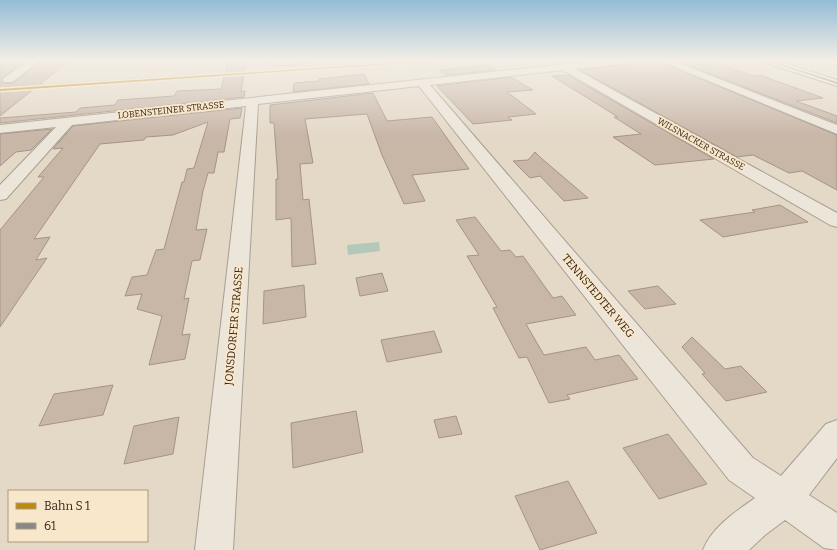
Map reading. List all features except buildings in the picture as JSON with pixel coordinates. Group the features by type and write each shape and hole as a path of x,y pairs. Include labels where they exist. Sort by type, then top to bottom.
{"street":[{"name":"LOBENSTEINER STRASSE","path":"0,129 398,86"},
{"name":"TENNSTEDTER WEG","path":"424,86 741,469 837,535"},
{"name":"WILSNACKER STRASSE","path":"598,86 837,221"},
{"path":"727,86 837,130"},
{"name":"JONSDORFER STRASSE","path":"214,550 252,102"},
{"path":"0,195 68,122"},
{"path":"722,550 752,522 784,499 837,434"}],"shaded area":[{"path":"379,242 380,251 348,255 347,245"}],"railway":[{"path":"0,88 37,86"}],"transit line":[{"path":"0,90 65,86"}]}
